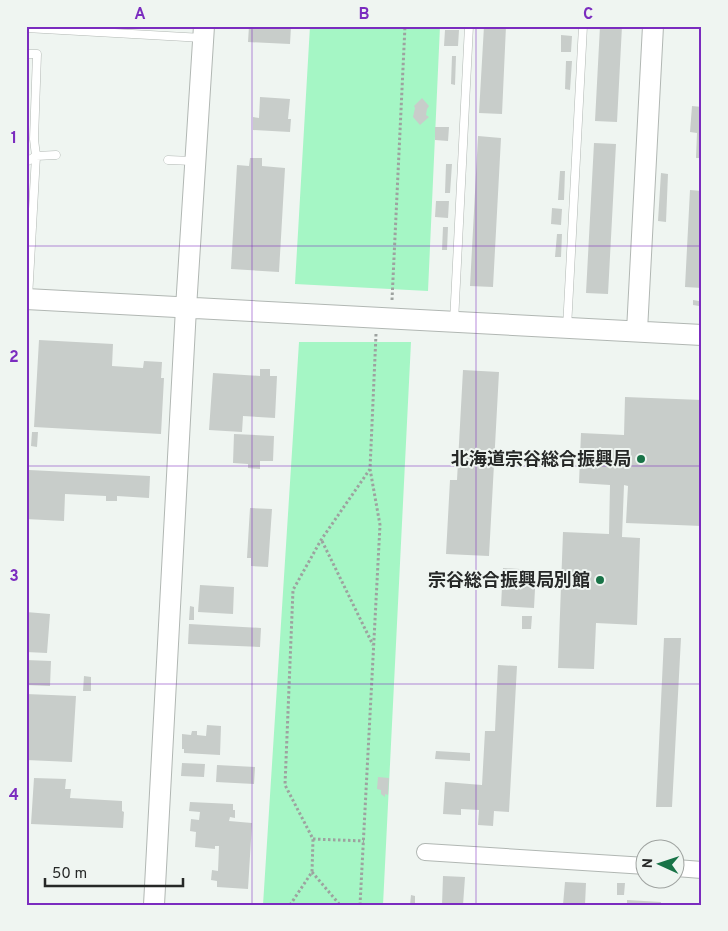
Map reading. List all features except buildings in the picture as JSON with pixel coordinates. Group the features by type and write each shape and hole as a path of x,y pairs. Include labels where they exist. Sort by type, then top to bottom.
{"street":[{"path":"637,331 653,26"},
{"path":"154,905 186,308 203,32"},
{"path":"27,300 702,335"},
{"path":"425,852 636,865"},
{"path":"686,869 702,870"}],"lane":[{"path":"454,322 469,26"},
{"path":"567,328 582,26"},
{"path":"26,28 203,32"},
{"path":"26,54 38,54 34,139 36,156 29,239 27,300"},
{"path":"26,162 36,156 56,155"},
{"path":"168,160 195,161"}],"path":[{"path":"360,905 380,525 370,468 384,318 406,26"},
{"path":"290,905 312,872 313,839 286,784 293,590 321,540 370,468"},
{"path":"321,540 374,647"},
{"path":"313,839 364,841"},
{"path":"312,872 340,905"}],"green space":[{"path":"310,26 440,26 428,291 295,284"},
{"path":"299,342 411,342 383,905 263,905"}],"place":[{"name":"北海道宗谷総合振興局","path":"641,459"},
{"name":"宗谷総合振興局別館","path":"600,580"}]}
